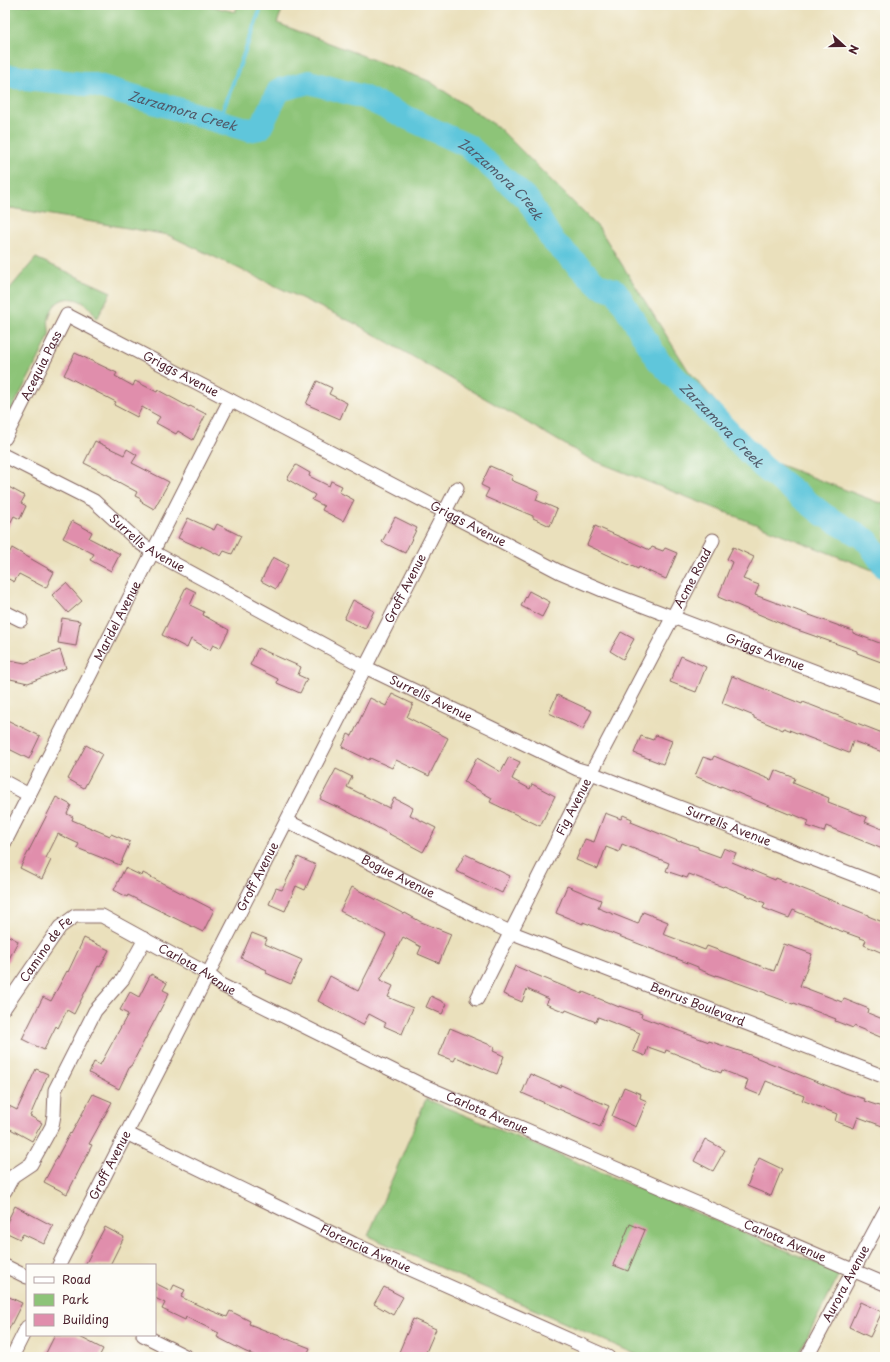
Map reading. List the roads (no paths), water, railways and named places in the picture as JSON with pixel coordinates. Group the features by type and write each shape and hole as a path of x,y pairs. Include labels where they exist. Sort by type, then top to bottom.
{"street":[{"name":"Griggs Avenue","path":"67,315 560,572 607,592 885,698"},
{"name":"Acequia Pass","path":"5,438 67,315"},
{"name":"Maridel Avenue","path":"5,842 230,400"},
{"name":"Surrells Avenue","path":"5,456 94,500 140,544 153,552 365,667 577,769 591,773 885,887"},
{"name":"Groff Avenue","path":"60,1264 457,488"},
{"name":"Acme Road","path":"673,616 713,540"},
{"path":"5,612 21,620"},
{"name":"Fig Avenue","path":"477,998 591,773 673,616"},
{"path":"5,782 29,795"},
{"name":"Bogue Avenue","path":"287,821 478,918 510,932"},
{"name":"Camino de Fe","path":"5,1007 60,927 75,916 102,916"},
{"name":"Carlota Avenue","path":"102,916 208,974 221,985 424,1086 885,1284"},
{"name":"Benrus Boulevard","path":"510,932 885,1077"},
{"path":"5,1191 13,1176 31,1164 52,1126 54,1115 54,1090 95,1010 123,979 145,939"},
{"name":"Florencia Avenue","path":"126,1132 354,1244 608,1357"},
{"name":"Aurora Avenue","path":"807,1357 852,1270 885,1211"},
{"path":"5,1266 26,1276"},
{"path":"12,1357 26,1329"},
{"path":"145,1336 187,1357"}],"waterway":[{"path":"219,121 262,5"},
{"name":"Zarzamora Creek","path":"5,76 95,85 249,130 260,128 279,90 309,82 363,97 468,146 528,200 552,240 598,285 616,291 658,360 763,467 824,515 867,540 885,567"}]}
